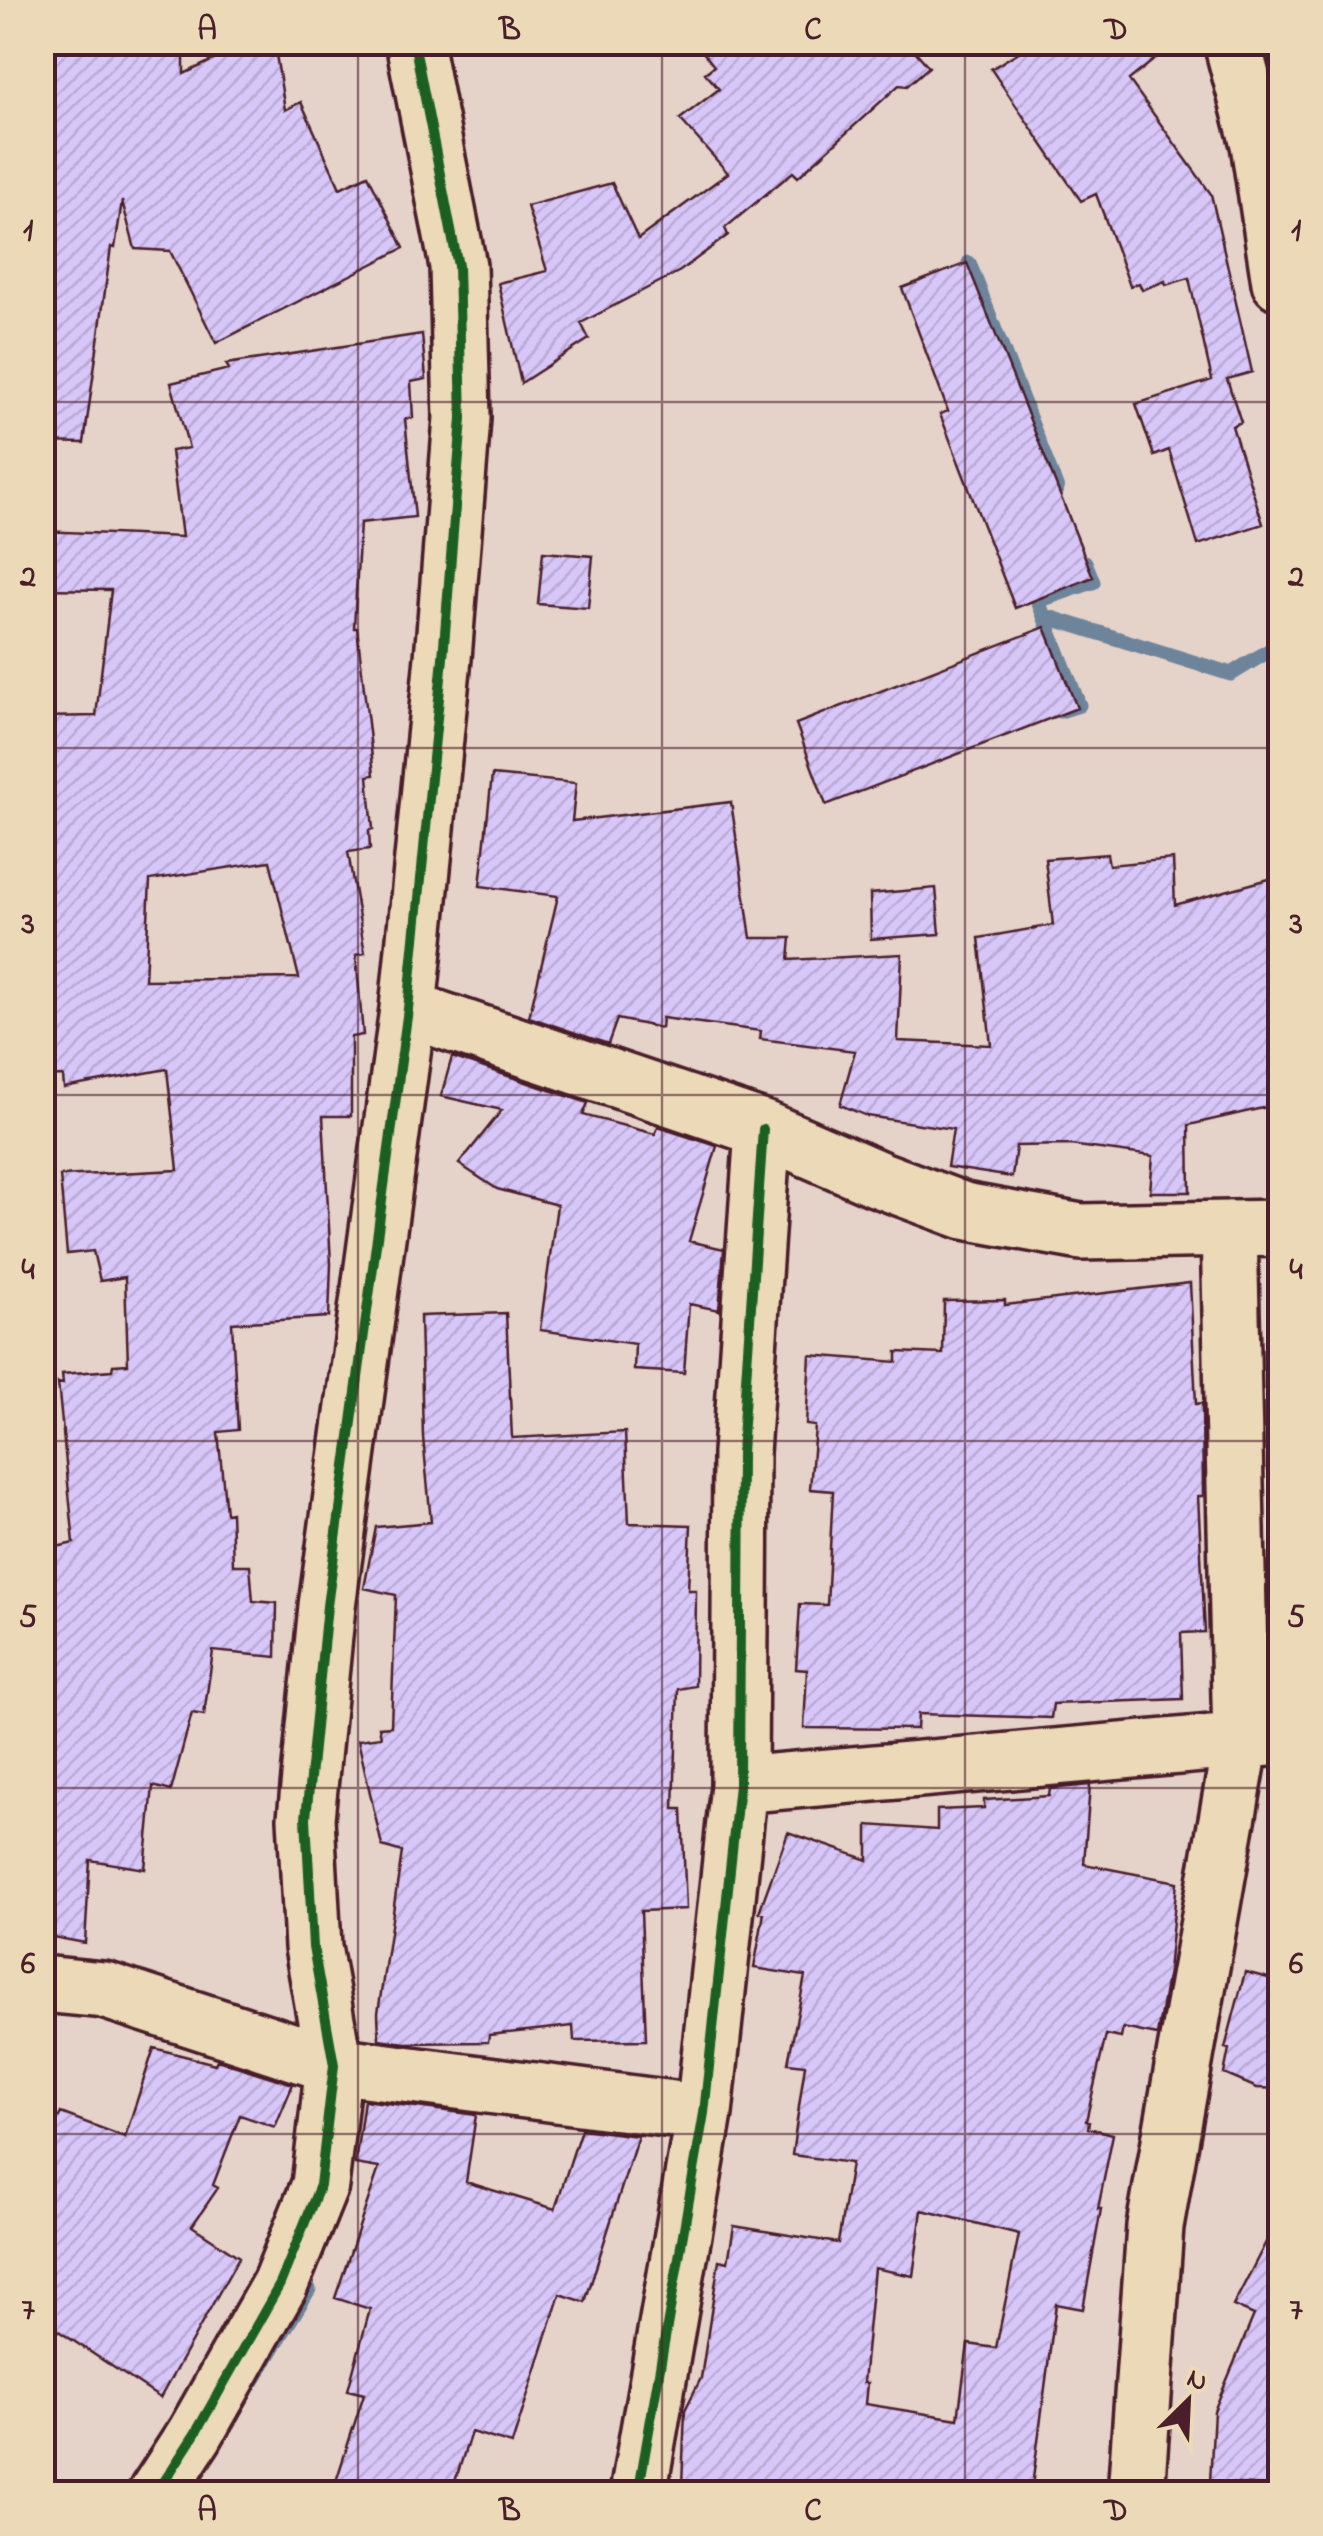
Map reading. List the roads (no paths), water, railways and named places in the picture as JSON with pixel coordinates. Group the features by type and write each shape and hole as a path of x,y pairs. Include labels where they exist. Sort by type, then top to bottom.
{"street":[{"path":"156,2494 195,2434 280,2284 320,2185 334,2064 313,1948 306,1818 327,1606 408,1009 462,418 458,266 414,42"},
{"path":"1232,42 1259,144 1280,282"},
{"path":"408,1009 763,1129 878,1180 964,1212 1080,1232 1254,1229 1261,1739 1154,2226 1136,2494"},
{"path":"638,2494 704,2112 739,1786 740,1453 763,1129"},
{"path":"739,1786 1261,1739"},
{"path":"42,1984 104,1990 334,2064 704,2112"}],"waterway":[{"path":"969,263 1057,489"},
{"path":"1060,711 1079,705 1038,601 1093,582 1085,562"},
{"path":"1045,616 1231,674 1280,644"},
{"path":"253,2381 309,2289"}]}
